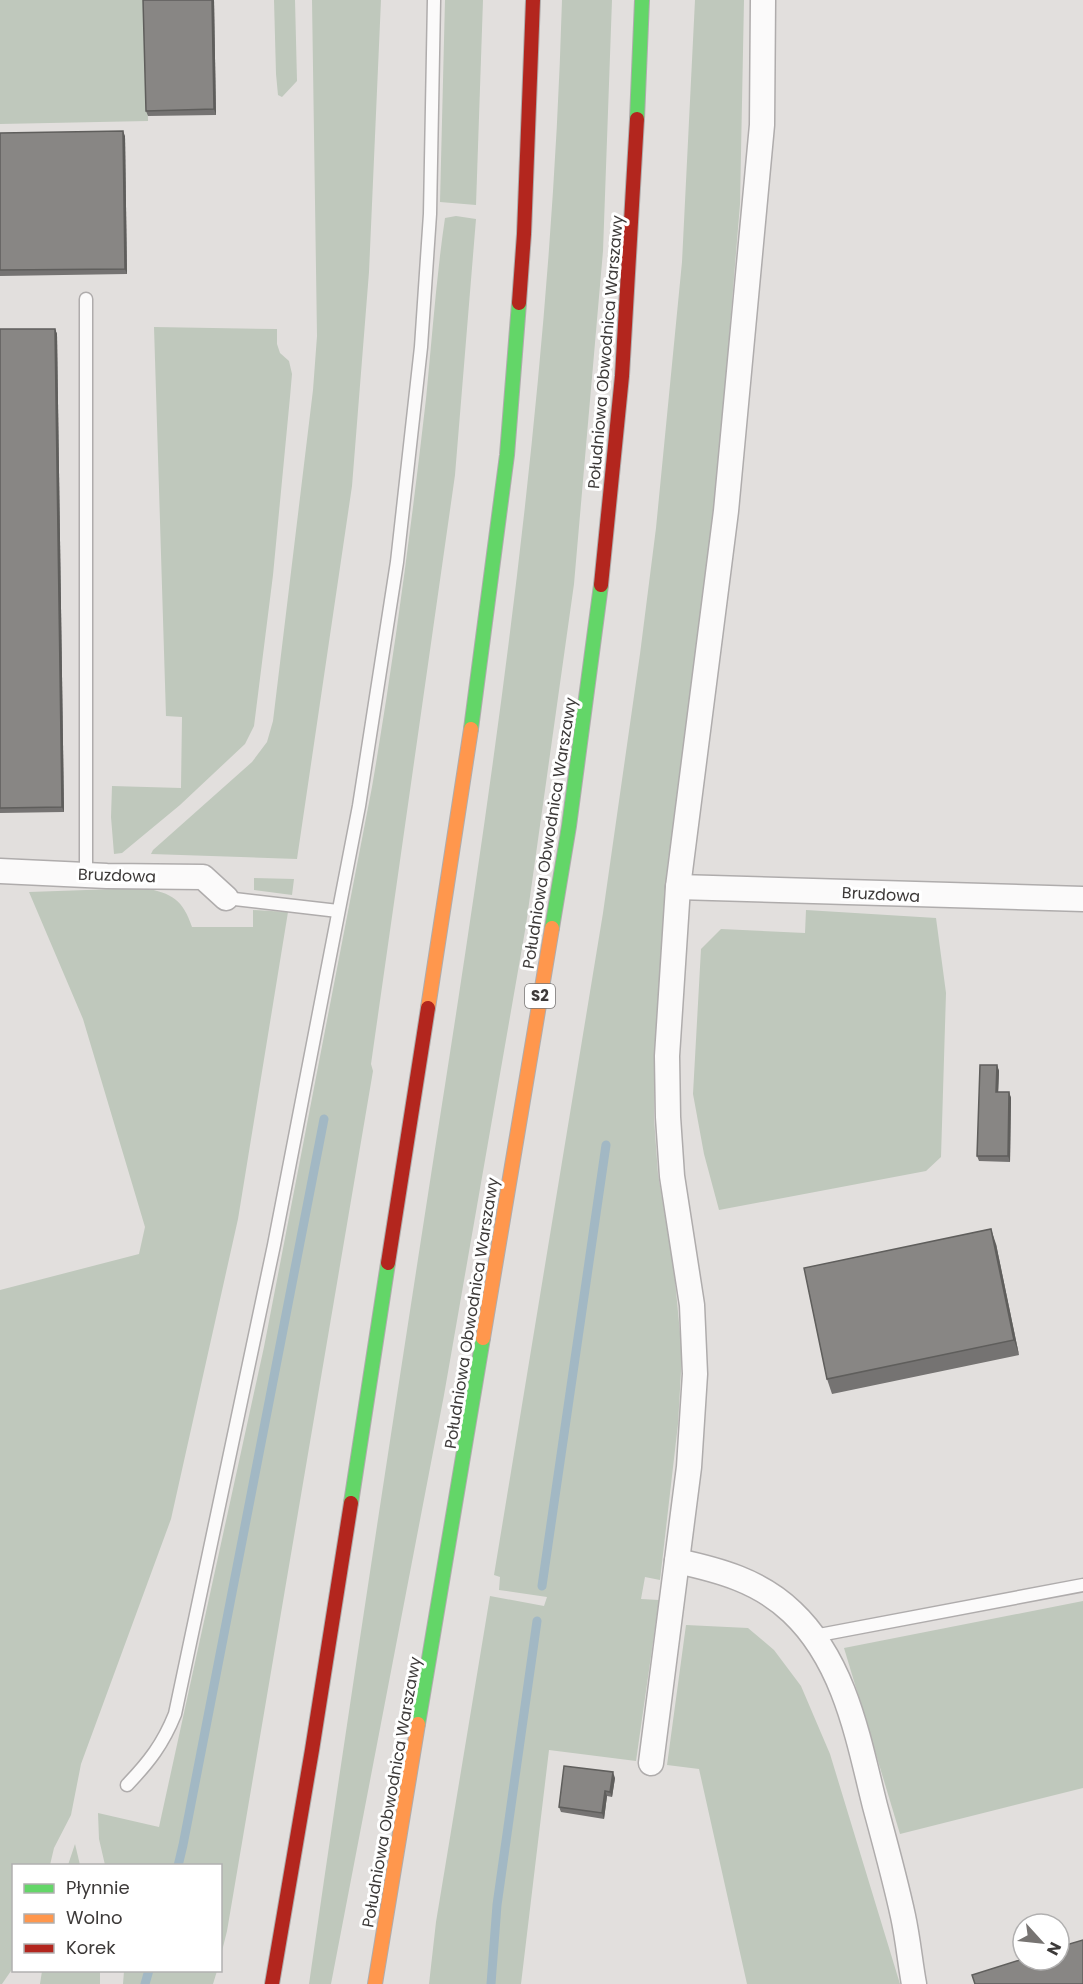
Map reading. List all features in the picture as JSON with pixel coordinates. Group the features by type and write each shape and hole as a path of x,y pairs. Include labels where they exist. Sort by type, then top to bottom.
{"highway":[{"path":"272,1984 312,1750 478,685 507,455 524,234 533,0"},
{"name":"Południowa Obwodnica Warszawy","path":"375,1984 572,804 594,635 622,377 636,169 642,0"}],"street":[{"path":"651,1763 689,1467 695,1374 692,1305 672,1176 667,1056 678,887 729,488 762,125 763,0"},
{"name":"Bruzdowa","path":"0,871 203,877 226,898"},
{"name":"Bruzdowa","path":"678,887 1083,899"},
{"path":"677,1561 712,1568 767,1592 792,1611 814,1636 837,1676 856,1729 903,1918 914,1984"}],"lane":[{"path":"127,1785 152,1758 165,1738 175,1714 274,1245 359,806 398,562 419,358 430,214 434,0"},
{"path":"86,299 86,875"},
{"path":"226,898 338,911"},
{"path":"814,1636 1083,1585"}],"shaded area":[{"path":"0,0 145,0 148,121 0,124"},
{"path":"274,0 295,0 297,81 282,97 278,95 276,74"},
{"path":"312,0 381,0 369,272 352,486 297,859 151,854 252,762 267,742 273,721 313,390 317,336"},
{"path":"445,0 483,0 476,205 440,202"},
{"path":"562,0 612,0 603,251 574,584 526,925 444,1395 331,1984 309,1984 499,720 533,433 546,289 556,145"},
{"path":"695,0 744,0 740,204 721,437 696,670 668,861 655,1055 654,1118 658,1174 674,1270 682,1354 678,1424 660,1580 645,1577 641,1599 659,1600 636,1761 549,1750 521,1984 429,1984 436,1922 490,1596 544,1606 547,1597 499,1590 500,1577 494,1575 603,913 640,654 656,528 682,262"},
{"path":"456,216 476,219 455,475 371,1064 373,1071 222,1951 222,1864 105,1864 99,1839 98,1813 159,1827 264,1347 372,787 388,691 426,399 445,218"},
{"path":"154,327 277,329 277,344 280,353 289,361 292,374 273,575 254,726 245,744 180,805 122,853 114,854 111,817 112,786 181,788 182,717 166,716"},
{"path":"254,878 294,879 292,895 254,890"},
{"path":"144,888 162,892 175,899 185,910 192,927 253,927 253,910 288,912 238,1219 171,1519 81,1764 71,1815 54,1848 50,1864 12,1864 12,1969 0,1984 0,1290 139,1254 145,1227 83,1019 29,892"},
{"path":"806,910 936,918 946,993 941,1157 926,1171 719,1210 704,1154 693,1094 701,949 721,929 805,933"},
{"path":"1083,1601 1083,1788 900,1834 844,1648"},
{"path":"686,1625 748,1628 774,1650 801,1686 830,1754 900,1984 747,1984 699,1769 667,1765"},
{"path":"75,1844 80,1864 68,1864"},
{"path":"42,1972 100,1972 100,1984 40,1984"},
{"path":"124,1972 217,1972 213,1984 123,1984"}],"building":[{"path":"143,0 212,0 214,109 146,111"},
{"path":"123,131 125,269 0,270 0,133"},
{"path":"0,329 55,329 62,807 0,808"},
{"path":"980,1065 997,1065 996,1092 1009,1092 1008,1156 977,1156"},
{"path":"991,1229 1014,1340 827,1379 804,1268"},
{"path":"564,1766 613,1772 610,1792 605,1791 602,1813 559,1807"},
{"path":"1083,1940 1083,1984 975,1984 972,1975 1011,1963 1011,1972 1071,1972 1071,1944"}],"waterway":[{"path":"178,1864 324,1119"},
{"path":"542,1586 606,1145"},
{"path":"491,1984 497,1905 537,1621"},
{"path":"145,1984 148,1972"}],"traffic: fast":[{"path":"637,119 642,0"},
{"path":"471,729 507,455 519,303"},
{"path":"552,928 569,826 601,585"},
{"path":"351,1503 388,1263"},
{"path":"418,1724 483,1338"}],"traffic: slow":[{"path":"428,1008 471,729"},
{"path":"483,1338 552,928"},
{"path":"375,1984 418,1724"}],"traffic: jam":[{"path":"519,303 524,234 533,0"},
{"path":"601,585 622,376 637,119"},
{"path":"388,1263 428,1008"},
{"path":"272,1984 351,1503"}]}
